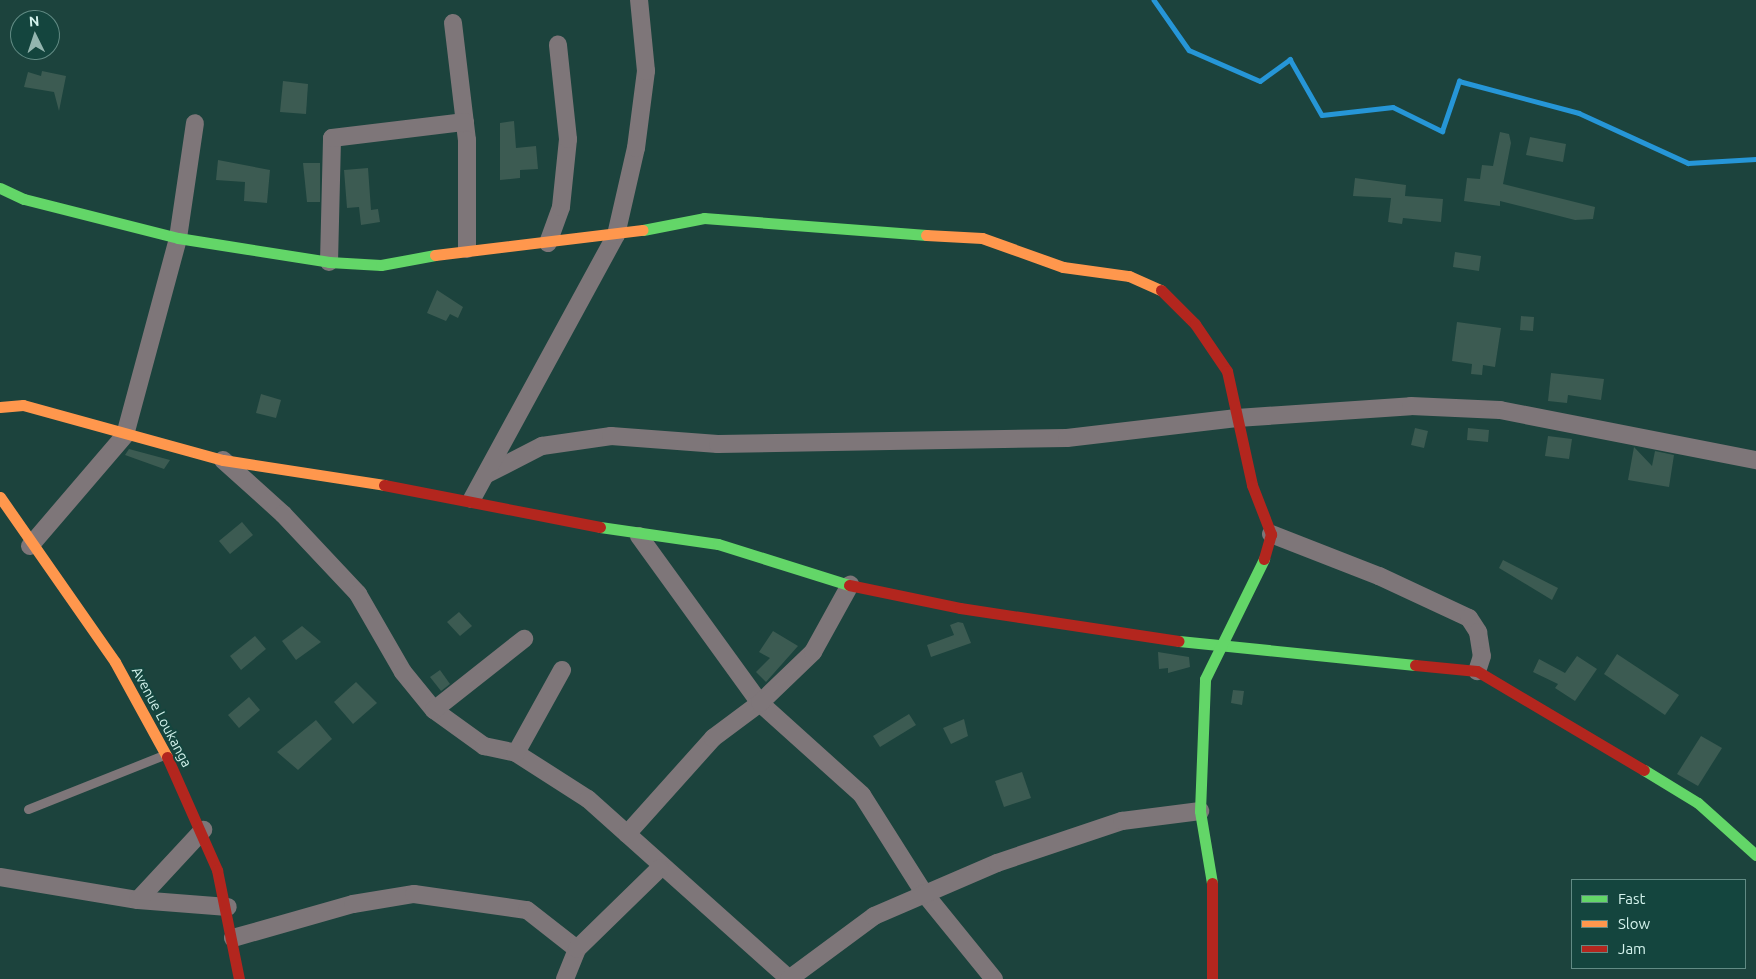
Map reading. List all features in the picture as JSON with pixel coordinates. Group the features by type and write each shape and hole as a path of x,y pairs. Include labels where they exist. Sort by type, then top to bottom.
{"street":[{"path":"472,500 616,235 636,148 646,71 639,0"},
{"path":"453,23 465,122 467,249"},
{"path":"548,242 561,207 568,139 558,45"},
{"path":"329,262 332,138 465,122"},
{"path":"30,546 125,435 178,238 195,123"},
{"path":"0,188 24,200 178,238 329,262 381,265 467,249 616,235 704,218 803,229 982,238 1063,267 1129,276 1163,291 1195,324 1227,371 1252,485 1271,534 1264,561 1205,679 1200,811 1214,892 1212,979"},
{"path":"0,407 23,404 125,435 223,460 472,500 639,536 718,544 850,585 960,608 1222,647 1477,671 1698,803 1756,855"},
{"path":"487,474 542,446 611,436 718,444 1068,438 1237,418 1410,406 1500,410 1756,460"},
{"path":"223,460 283,514 358,594 403,672 434,710 484,746 516,753 588,799 627,834 660,868 789,979 874,916 997,863 1122,821 1200,811"},
{"name":"Avenue Loukanga","path":"0,497 30,546 115,662 166,754 203,830 228,907 239,979"},
{"path":"1271,534 1379,576 1469,618 1478,632 1482,656 1477,671"},
{"path":"639,536 760,703 862,795 924,893 994,979"},
{"path":"627,834 713,738 760,703 813,652 850,585"},
{"path":"434,710 524,639"},
{"path":"516,753 562,670"},
{"path":"138,900 203,830"},
{"path":"565,979 578,949 660,868"},
{"path":"0,878 138,900 228,907"},
{"path":"233,938 353,904 414,894 527,910 578,949"}],"lane":[{"path":"28,809 166,754"}],"building":[{"path":"42,71 66,76 59,111 54,92 24,87 28,72 41,76"},
{"path":"283,81 308,84 306,114 280,112"},
{"path":"514,121 516,148 536,146 538,169 520,170 520,178 500,180 500,123"},
{"path":"1500,132 1509,134 1511,143 1503,184 1595,207 1593,219 1575,220 1500,201 1500,206 1464,201 1467,178 1480,179 1482,165 1493,166"},
{"path":"1530,137 1566,144 1563,162 1526,155"},
{"path":"218,160 270,170 267,203 244,201 245,182 216,180"},
{"path":"303,163 320,163 320,202 307,202"},
{"path":"368,168 371,210 378,209 380,222 361,225 359,207 347,208 344,170"},
{"path":"1355,178 1406,185 1405,196 1443,199 1441,222 1403,218 1402,224 1388,222 1391,198 1353,196"},
{"path":"1455,252 1481,256 1479,271 1453,267"},
{"path":"437,290 463,307 458,318 450,314 446,321 427,313"},
{"path":"1521,316 1534,317 1533,331 1520,330"},
{"path":"1457,322 1501,328 1495,367 1483,365 1482,375 1471,374 1472,364 1452,361"},
{"path":"1551,373 1604,379 1601,400 1568,395 1567,403 1548,401"},
{"path":"261,394 281,400 276,418 256,413"},
{"path":"1415,428 1428,431 1424,448 1411,445"},
{"path":"1468,428 1489,430 1488,442 1467,440"},
{"path":"1548,436 1572,439 1569,459 1545,456"},
{"path":"1634,447 1652,466 1655,451 1674,455 1669,487 1628,480"},
{"path":"129,449 170,460 164,469 125,455"},
{"path":"242,522 253,535 230,554 219,541"},
{"path":"1503,560 1558,588 1552,600 1499,568"},
{"path":"459,612 472,626 460,636 447,622"},
{"path":"958,622 963,623 971,643 931,657 927,645 954,635 950,625"},
{"path":"302,626 321,642 296,660 282,641"},
{"path":"773,631 798,646 766,682 756,672 770,658 759,652"},
{"path":"255,636 266,649 241,670 230,656"},
{"path":"1158,652 1189,657 1190,667 1168,673 1168,668 1159,669"},
{"path":"1617,654 1679,695 1665,715 1604,674"},
{"path":"1577,656 1597,669 1575,701 1555,688 1558,684 1533,672 1539,659 1565,673"},
{"path":"440,670 450,684 441,691 430,677"},
{"path":"356,682 377,703 353,724 334,702"},
{"path":"1233,690 1244,691 1242,705 1231,703"},
{"path":"249,697 260,710 239,728 228,715"},
{"path":"909,714 916,725 880,747 873,736"},
{"path":"964,719 968,736 951,744 943,728"},
{"path":"316,720 332,739 298,770 277,752"},
{"path":"1701,736 1722,748 1698,786 1677,774"},
{"path":"1022,772 1031,798 1004,807 995,781"}],"waterway":[{"path":"1154,0 1189,50 1260,81 1290,59 1322,115 1393,107 1442,131 1459,81 1579,113 1688,163 1756,159"}],"traffic: fast":[{"path":"0,188 24,199 178,238 329,262 381,265 435,255"},
{"path":"643,230 704,218 926,235"},
{"path":"600,527 718,544 849,585"},
{"path":"1212,883 1200,811 1205,679 1264,559"},
{"path":"1179,641 1415,665"},
{"path":"1644,770 1698,803 1756,855"}],"traffic: slow":[{"path":"435,255 643,230"},
{"path":"926,235 982,238 1063,267 1129,276 1161,290"},
{"path":"0,407 23,405 223,460 384,485"},
{"path":"0,497 115,662 167,757"}],"traffic: jam":[{"path":"1161,290 1195,324 1227,371 1252,485 1271,534 1264,559"},
{"path":"384,485 600,527"},
{"path":"849,585 960,608 1179,641"},
{"path":"1415,665 1477,671 1644,770"},
{"path":"167,757 217,870 239,979"},
{"path":"1212,883 1212,979"}]}
